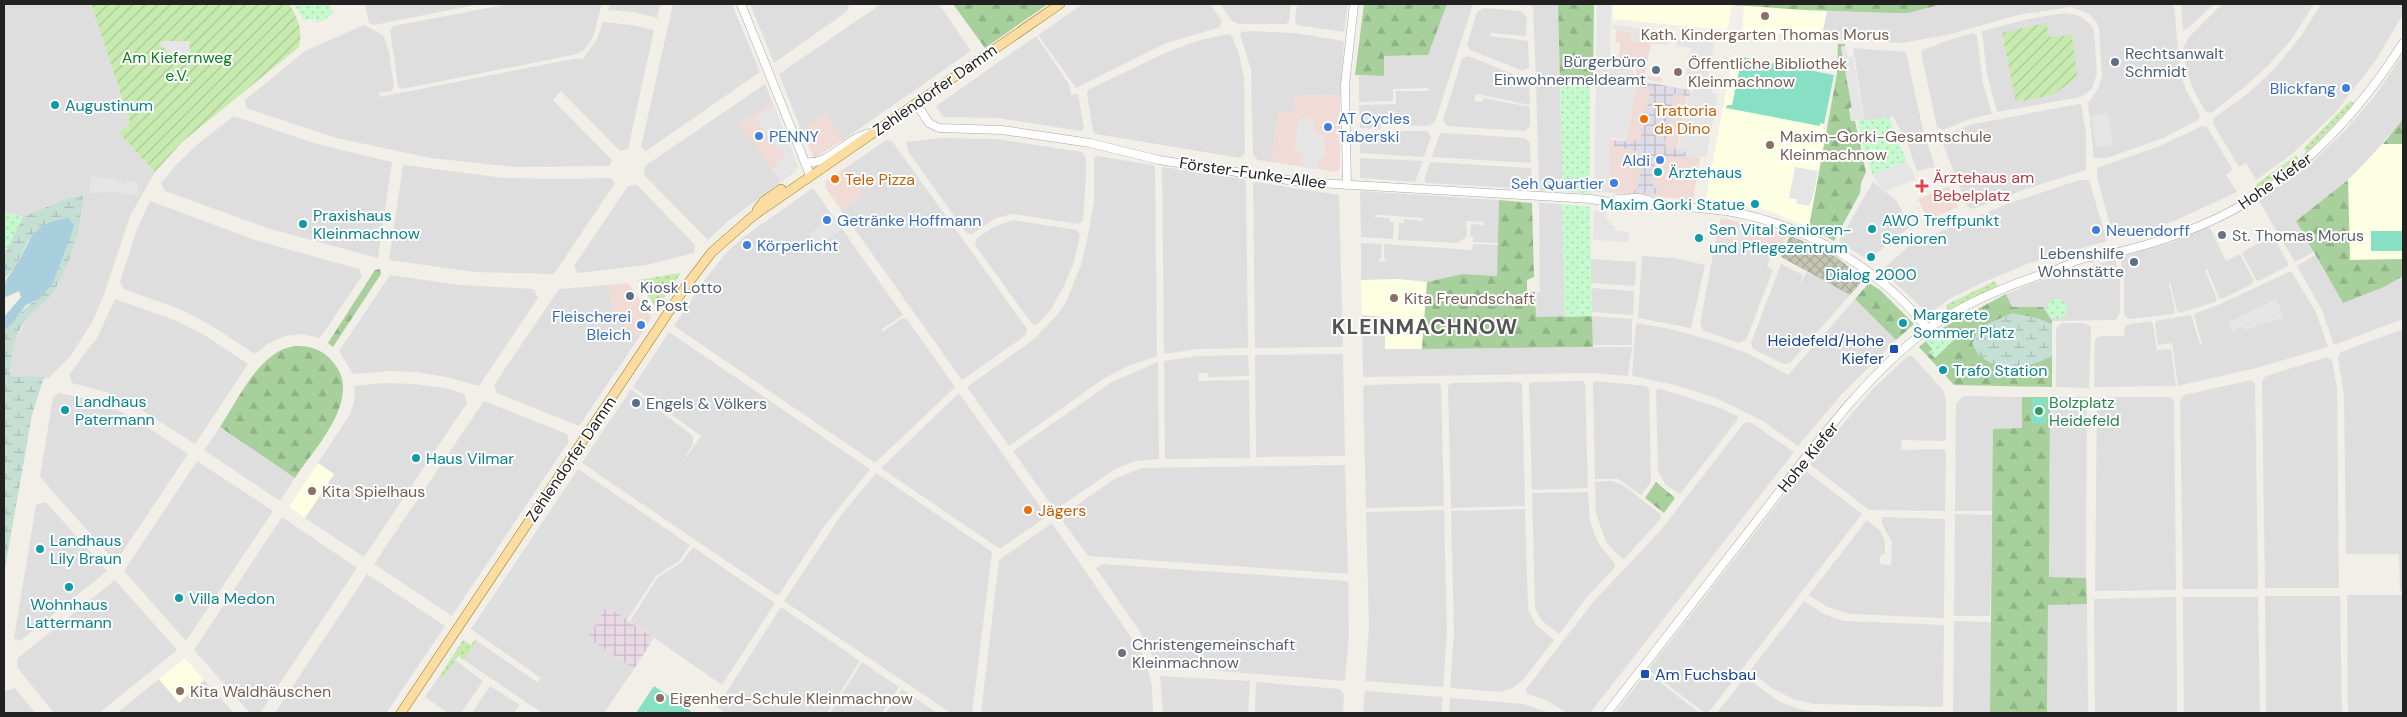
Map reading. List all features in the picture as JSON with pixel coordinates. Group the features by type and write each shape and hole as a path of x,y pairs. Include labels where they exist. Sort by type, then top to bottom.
{"main road":[{"name":"Zehlendorfer Damm","path":"401,713 696,272 732,232 810,175 1060,4"}],"street":[{"path":"741,4 810,175"},
{"path":"1347,185 1344,85 1354,4"},
{"name":"Hohe Kiefer","path":"1607,713 1806,457 1864,390 1928,329 1949,316 2001,290 2084,259 2102,256 2175,236 2203,225 2254,198 2283,179 2325,143 2353,114 2403,42"},
{"name":"Förster-Funke-Allee","path":"916,103 929,124 939,128 1002,130 1090,143 1159,160 1300,182 1605,200 1635,198 1649,200 1658,204 1738,213 1765,219 1808,236 1855,262 1882,283 1928,329"},
{"path":"805,162 820,162 851,140 864,134 872,134"}],"shaded area":[{"path":"4,4 91,4 130,122 119,133 155,172 130,216 103,297 92,322 72,354 49,378 9,376 11,348 28,317 51,295 64,270 82,216 82,195 63,200 23,217 4,212"},
{"path":"365,4 480,4 374,25 369,23"},
{"path":"509,4 602,4 593,37 585,49 578,54 402,89 398,86 390,30 393,26"},
{"path":"610,4 660,4 657,18 633,12 608,10"},
{"path":"673,4 732,4 760,72 646,151 641,147"},
{"path":"750,4 848,4 849,8 845,13 774,63"},
{"path":"881,4 939,4 971,51 843,140 825,114 801,130 779,74"},
{"path":"1083,4 1210,4 1222,21 1220,27 1164,44 1076,88 1038,35"},
{"path":"1220,4 1291,4 1289,21 1286,24 1239,24 1232,21"},
{"path":"1297,4 1348,4 1344,32 1297,25 1295,22"},
{"path":"1447,4 1473,4 1435,122 1429,126 1381,125 1380,129 1360,128 1359,105 1396,104 1396,91 1428,91 1429,88 1393,89 1393,101 1359,102 1359,76 1384,76 1384,56 1428,55"},
{"path":"1510,4 1558,4 1560,82 1536,81 1533,6"},
{"path":"1597,4 1611,4 1610,63 1633,68 1634,80 1637,81 1626,140 1610,137 1609,192 1594,192"},
{"path":"1613,4 1731,5 1729,25 1725,30 1613,19"},
{"path":"1943,4 2174,4 2180,72 2186,90 2200,115 2198,120 2163,138 2107,158 2094,158 2088,103 2098,89 2102,77 2099,30 2097,23 2089,14 2071,7 2018,15 1947,35 1901,43 1825,38 1825,35 1822,35 1827,11 1908,13"},
{"path":"2181,4 2214,4 2188,28 2183,30"},
{"path":"2222,4 2314,4 2291,40 2268,66 2211,113 2205,111 2192,87 2183,48 2189,37"},
{"path":"2321,4 2403,4 2403,14 2376,60 2335,113 2292,154 2256,180 2246,163 2239,167 2213,124 2214,118 2251,91 2275,68 2301,36"},
{"path":"1744,5 1827,11 1822,35 1742,32"},
{"path":"1483,8 1521,11 1527,17 1526,36 1490,33 1490,36 1528,41 1529,67 1523,71 1470,50 1467,44 1477,12"},
{"path":"2066,13 2080,16 2094,30 2097,73 2092,89 2081,97 1997,112 1987,75 1982,31 2028,19"},
{"path":"603,22 654,30 628,149 620,151 561,91 553,100 612,160 610,166 514,167 431,158 336,138 246,108 245,100 305,51 364,25 383,35 389,52 394,87 392,91 379,93 380,97 578,58 582,60 597,39"},
{"path":"1613,25 1665,31 1667,39 1680,41 1682,33 1715,37 1708,80 1686,76 1691,48 1677,46 1677,42 1667,42 1667,45 1630,41 1631,31 1613,29"},
{"path":"1617,30 1631,32 1630,41 1651,43 1645,75 1662,78 1661,82 1635,77 1636,68 1618,64 1620,43 1615,42"},
{"path":"1250,31 1295,33 1344,41 1340,95 1294,96 1296,112 1279,113 1271,162 1258,160 1253,155 1251,70 1240,34"},
{"path":"1972,33 1977,36 1983,84 1992,114 1967,120 1943,130 1937,127 1921,52 1937,44"},
{"path":"1228,34 1232,36 1239,54 1244,79 1245,153 1240,158 1096,134 1093,131 1088,90 1167,52 1200,40"},
{"path":"1036,36 1069,84 1071,95 1078,94 1084,128 1081,131 998,118 943,117 936,106"},
{"path":"163,41 190,41 189,58 181,58 177,61 159,43"},
{"path":"1845,46 1848,57 1853,56 1864,119 1851,121 1849,108 1852,107 1841,47"},
{"path":"1853,48 1906,52 1923,130 1935,167 1917,171 1908,145 1893,116 1865,122"},
{"path":"2403,54 2403,119 2360,169 2333,193 2296,221 2314,252 2295,262 2259,201 2309,165 2343,133 2377,93"},
{"name":"Maxim-Gorki-Gesamtschule Kleinmachnow","path":"1733,55 1834,75 1823,129 1827,130 1809,227 1761,208 1706,198"},
{"path":"1468,56 1525,79 1529,85 1530,105 1476,94 1474,101 1482,102 1484,98 1530,107 1530,126 1525,131 1446,126 1443,120 1462,59"},
{"path":"1634,80 1690,90 1689,96 1674,94 1669,116 1673,117 1672,122 1668,122 1666,130 1668,131 1664,144 1667,147 1686,152 1684,159 1656,154 1651,180 1654,187 1659,190 1658,194 1633,193 1638,186 1643,153 1614,146 1615,140 1638,141 1641,139 1642,126 1644,126 1646,117 1642,116 1643,111 1646,112 1651,89 1636,86 1637,81"},
{"path":"1637,81 1688,90 1676,153 1700,158 1693,200 1605,192 1606,139 1626,141"},
{"path":"1696,81 1714,84 1712,92 1718,96 1706,157 1685,156 1685,153 1678,150 1689,92 1693,92"},
{"path":"1536,83 1560,84 1563,191 1540,190 1539,187"},
{"path":"765,84 772,101 740,124 781,182 727,222 708,240 644,175 645,166"},
{"path":"1340,95 1340,168 1336,172 1271,162 1279,112 1296,112 1294,96"},
{"path":"772,101 798,166 794,173 781,182 739,124"},
{"path":"2081,104 2086,133 2086,170 2026,189 1973,209 1968,207 1942,142 1944,136 1969,125"},
{"path":"773,105 798,166 794,173 781,181 772,170 779,165 777,162 785,156 779,147 776,149 755,117"},
{"path":"2108,113 2113,145 2096,147 2091,116"},
{"path":"825,114 843,140 814,158 801,130"},
{"path":"234,116 317,144 392,162 378,258 270,229 165,191 161,183 176,165 199,143"},
{"path":"1299,118 1314,119 1314,134 1324,134 1325,158 1318,157 1317,169 1306,168 1300,161 1302,152 1294,151"},
{"path":"2202,126 2207,127 2233,170 2226,175 2237,192 2174,221 2114,239 2097,177 2097,168 2160,146"},
{"path":"1395,131 1427,131 1431,137 1424,157 1360,153 1360,133 1380,133 1380,138 1393,138"},
{"path":"1443,133 1525,138 1530,143 1531,163 1432,157 1439,135"},
{"path":"943,138 996,139 1082,152 1086,157 1083,221 1078,224 1012,214 996,218 972,234 966,233 908,151 906,142"},
{"path":"886,140 892,141 1027,329 1026,335 962,380 841,210 863,195 844,169"},
{"path":"2383,144 2403,144 2403,259 2350,260 2348,180"},
{"path":"1097,156 1153,165 1155,167 1157,356 1128,366 1103,379 1009,446 967,387 1034,339 1058,314 1067,300 1081,265 1089,231 1094,200 1094,158"},
{"path":"1360,158 1423,161 1415,182 1360,178"},
{"path":"1907,161 1916,179 1884,192 1873,175"},
{"path":"1430,162 1531,168 1532,186 1530,189 1426,183 1424,180"},
{"path":"403,165 504,178 611,178 615,183 554,274 475,272 389,260"},
{"path":"1795,167 1818,171 1814,194 1809,206 1796,203 1797,199 1789,198"},
{"path":"1162,168 1244,179 1246,182 1248,348 1198,349 1164,354"},
{"path":"844,169 863,195 841,210 825,187 826,181"},
{"path":"92,176 118,180 118,183 126,184 127,180 138,183 138,196 115,192 89,193"},
{"path":"2079,180 2089,180 2107,241 2027,264 1951,298 1928,314 1882,270 1911,244 2007,204"},
{"path":"1873,182 1897,201 1910,227 1868,260 1839,241"},
{"path":"1253,183 1339,195 1343,347 1255,348"},
{"path":"637,185 695,245 694,253 646,265 578,273 574,266 628,186"},
{"path":"1949,186 1958,207 1928,220 1918,199"},
{"path":"813,188 903,315 882,329 882,332 901,319 906,318 955,387 875,463 674,326 706,278 727,252 745,236"},
{"path":"1360,191 1499,200 1498,243 1473,242 1473,237 1470,236 1472,224 1484,225 1484,222 1466,221 1467,236 1458,243 1398,240 1399,223 1404,223 1404,219 1423,221 1423,218 1380,215 1375,215 1374,217 1390,218 1390,222 1394,223 1393,239 1361,237"},
{"path":"150,201 255,240 359,269 362,276 320,338 303,334 285,336 269,343 255,354 212,326 182,310 124,289 120,282 137,229"},
{"path":"1539,203 1562,204 1565,317 1536,318 1537,292 1540,292"},
{"path":"1594,211 1607,212 1606,220 1609,221 1610,225 1615,226 1615,231 1629,232 1628,242 1593,240"},
{"path":"835,217 843,229 818,246 809,234 821,226 825,226"},
{"path":"1721,218 1787,234 1778,256 1742,244 1716,239"},
{"path":"1013,220 1077,230 1080,235 1074,262 1064,286 1051,309 1037,325 1032,324 975,245 976,239 992,228"},
{"path":"1724,224 1744,227 1742,241 1722,238"},
{"path":"2210,227 2226,261 2273,236 2288,266 2259,281 2256,280 2242,253 2240,254 2254,281 2252,284 2222,299 2219,298 2207,269 2205,270 2217,299 2215,302 2180,313 2177,311 2170,282 2175,311 2173,314 2126,318 2124,314 2124,279 2120,257 2170,243"},
{"path":"1790,235 1836,257 1864,279 1850,295 1781,257"},
{"path":"1716,239 1742,244 1771,255 1767,266 1773,270 1746,340 1739,343 1704,331 1700,324"},
{"path":"1361,243 1382,244 1381,258 1378,261 1386,262 1384,258 1384,244 1472,250 1473,244 1498,245 1497,276 1462,274 1427,282 1361,280"},
{"path":"2315,255 2343,303 2384,287 2403,276 2403,319 2334,345 2322,310 2297,266"},
{"path":"1642,256 1674,258 1705,265 1691,328 1638,318"},
{"path":"1591,259 1636,262 1635,286 1591,283"},
{"path":"2115,259 2120,279 2120,313 2116,320 2052,321 2042,307 2012,307 2006,294 2033,283"},
{"path":"1781,264 1803,275 1799,285 1807,272 1850,295 1790,363 1783,364 1753,349 1751,343"},
{"path":"2291,271 2316,312 2328,347 2256,368 2178,386 2172,343 2158,345 2155,323 2189,315 2192,317 2200,344 2202,344 2194,316 2196,313 2218,305"},
{"path":"390,275 459,285 534,289 538,298 479,386 446,377 417,372 389,371 353,374 339,351"},
{"name":"Kita Freundschaft","path":"1398,279 1427,282 1422,349 1385,349 1385,317 1362,315 1361,280"},
{"path":"628,283 652,317 640,336 614,318 608,285"},
{"path":"608,285 614,318 640,336 579,426 497,393 494,385 559,289"},
{"path":"1592,288 1634,291 1633,315 1592,312"},
{"path":"115,299 177,321 206,336 248,364 195,444 129,402 106,392 72,383 69,375 98,336"},
{"path":"1855,299 1896,340 1841,395 1798,446 1763,421 1716,398 1675,385 1632,376 1636,323 1671,329 1713,341 1749,354 1788,375"},
{"path":"2276,299 2284,317 2245,330 2242,326 2232,331 2228,322"},
{"path":"1362,315 1385,316 1386,349 1632,347 1628,376 1592,373 1365,377 1363,375"},
{"path":"1592,316 1632,319 1632,345 1593,345"},
{"path":"2150,321 2153,324 2157,350 2171,349 2176,386 2094,387 2095,339 2101,336 2124,336 2125,325"},
{"path":"2062,323 2085,323 2091,327 2089,388 2056,387 2056,328"},
{"path":"2403,329 2403,591 2400,591 2399,554 2346,554 2344,396 2338,358 2341,352"},
{"path":"669,332 870,469 823,528 778,596 582,463 631,389 693,436 693,444 681,464 701,436 633,387"},
{"path":"1343,354 1345,456 1256,457 1255,355"},
{"path":"1248,355 1249,376 1208,377 1208,373 1199,373 1198,381 1249,380 1250,458 1165,459 1164,361 1198,356"},
{"path":"1908,356 1912,356 1943,390 1946,400 1946,439 1943,441 1902,440 1901,450 1943,449 1946,452 1945,511 1869,510 1811,465 1811,462 1873,389"},
{"path":"2327,357 2332,360 2337,388 2339,588 2265,588 2262,381 2266,376"},
{"path":"1158,362 1159,459 1136,461 1117,468 1055,510 1013,451 1112,382"},
{"path":"2251,380 2255,383 2258,589 2183,589 2180,400 2184,395"},
{"path":"1583,381 1585,383 1588,488 1532,490 1529,384 1532,382"},
{"path":"1595,381 1646,386 1649,389 1651,482 1641,495 1618,479 1595,479 1593,383"},
{"path":"1520,382 1522,384 1525,506 1451,508 1448,386 1451,383"},
{"path":"382,383 416,384 449,389 464,394 467,403 364,557 305,518 334,475 318,463 349,416 354,403 355,386"},
{"path":"1438,383 1441,386 1444,506 1366,508 1363,387 1365,385"},
{"path":"1658,388 1720,408 1737,416 1738,419 1680,494 1665,484 1658,471 1656,390"},
{"path":"59,393 87,399 116,409 188,454 119,557 111,557 40,477 53,397"},
{"path":"959,393 1047,516 1000,549 881,468"},
{"path":"1963,396 2022,397 2022,429 1993,429 1993,511 1955,511 1956,404"},
{"path":"2050,397 2087,397 2086,578 2049,577"},
{"path":"2097,397 2169,397 2174,400 2176,590 2095,591"},
{"path":"484,401 567,434 569,441 452,616 374,564"},
{"path":"1750,422 1794,452 1590,713 1567,713 1546,700 1527,694 1526,689 1593,602 1661,530 1744,423"},
{"path":"220,427 295,478 280,501 204,450"},
{"path":"197,461 273,511 186,641 124,571"},
{"name":"Kita Spielhaus","path":"318,463 334,474 305,518 289,507"},
{"path":"1345,465 1348,574 1088,556 1060,517 1116,478 1142,468"},
{"path":"578,469 690,545 679,561 656,576 627,620 607,606 589,638 634,669 604,713 542,713 464,660 477,641 537,682 541,678 471,629"},
{"path":"1803,471 1806,471 1862,514 1708,713 1705,713 1648,670"},
{"path":"876,473 992,552 972,713 951,713 784,601 839,518"},
{"path":"1612,481 1623,485 1660,514 1661,518 1624,559 1606,542 1596,514 1595,482"},
{"path":"1588,492 1590,521 1594,533 1599,544 1615,564 1615,567 1587,597 1559,634 1541,620 1535,607 1532,493"},
{"path":"46,502 107,571 20,641 14,638 36,505"},
{"path":"1525,509 1528,609 1536,625 1554,640 1523,680 1513,688 1500,692 1450,688 1454,633 1451,511"},
{"path":"1444,510 1447,633 1443,687 1365,681 1369,627 1366,512"},
{"path":"1955,514 1992,515 1990,616 1954,616"},
{"path":"282,517 357,568 260,713 250,713 194,650"},
{"path":"1882,517 1945,519 1944,618 1850,614 1827,607 1809,595 1867,520 1880,531 1885,541 1885,554 1880,556 1880,564 1891,565 1892,542 1882,524"},
{"path":"1052,523 1142,653 1152,686 1153,713 981,713 999,560"},
{"path":"693,547 775,603 722,685 630,621 658,577 681,563"},
{"path":"1102,564 1348,581 1349,635 1345,681 1158,666 1140,632 1096,568"},
{"path":"367,574 445,626 387,713 275,713"},
{"path":"115,580 177,650 99,713 54,713 17,667 18,658"},
{"path":"2347,595 2403,595 2403,713 2348,713"},
{"path":"2265,596 2340,596 2342,713 2266,713"},
{"path":"2176,597 2177,713 2095,713 2094,599"},
{"path":"2183,597 2258,597 2260,713 2184,713"},
{"path":"1804,601 1824,614 1844,621 1944,625 1943,707 1814,704 1793,699 1773,689 1750,671"},
{"path":"2048,604 2087,604 2088,713 2047,713"},
{"path":"607,606 654,638 634,669 588,638"},
{"path":"781,607 860,661 827,713 725,713 717,707"},
{"path":"1954,621 1991,622 1990,713 1953,713"},
{"name":"Kita Waldhäuschen","path":"185,658 204,680 179,703 159,679"},
{"path":"455,660 483,681 461,713 448,713 425,697 439,677 442,679"},
{"path":"862,662 899,687 882,713 830,713"},
{"path":"1647,672 1689,705 1700,713 1615,713"},
{"path":"1160,676 1250,681 1248,713 1163,713"},
{"path":"1745,677 1780,702 1799,709 1821,713 1717,713"},
{"path":"159,679 179,702 204,680 234,713 117,713"},
{"path":"1256,682 1340,689 1344,694 1343,713 1255,713"},
{"path":"490,686 520,705 514,713 472,713"},
{"path":"15,688 35,713 4,713 5,691"},
{"path":"902,689 937,713 886,713"},
{"path":"1365,691 1443,697 1441,713 1363,713"},
{"path":"1450,698 1524,704 1550,713 1449,713"}],"green space":[{"name":"Am Kiefernweg e.V.","path":"91,4 289,4 299,24 299,47 182,142 155,172 119,133 130,122"},
{"path":"294,4 329,4 333,12 325,20 317,22 315,18 312,20 310,18 305,21"},
{"path":"953,4 1048,4 985,48"},
{"path":"1364,4 1447,4 1428,55 1384,56 1384,76 1355,75"},
{"path":"1558,4 1594,4 1593,82 1560,82"},
{"path":"1720,4 1943,4 1908,13 1895,13 1804,10"},
{"path":"2046,23 2049,37 2072,35 2077,77 2053,95 2016,102 2002,33"},
{"path":"1838,44 1845,44 1845,46 1841,47 1852,108 1849,109 1851,121 1855,121 1866,172 1861,183 1860,193 1834,241 1809,227 1837,73"},
{"path":"1742,57 1834,75 1824,124 1820,123 1820,126 1726,108 1727,105 1732,105"},
{"path":"1560,82 1590,82 1590,194 1563,191"},
{"path":"2350,101 2355,104 2307,153 2304,148"},
{"path":"1890,117 1893,130 1907,161 1873,175 1865,157 1858,120 1864,119 1865,121"},
{"path":"2403,119 2403,144 2383,144"},
{"path":"2296,155 2299,160 2257,190 2254,186"},
{"path":"2348,180 2350,260 2403,259 2403,276 2384,287 2343,303 2296,221"},
{"path":"83,195 74,246 64,271 50,297 30,315 20,329 11,360 10,376 44,377 32,415 4,574 4,330 28,306 39,299 29,239 15,268 6,277 4,283 4,255 23,217 63,200"},
{"path":"1499,200 1532,203 1534,277 1527,280 1527,292 1535,292 1536,317 1592,316 1593,347 1422,349 1427,282 1462,274 1497,276"},
{"path":"1562,204 1590,207 1592,316 1565,317"},
{"path":"4,212 23,217 4,255"},
{"path":"2371,231 2403,231 2403,251 2371,251"},
{"path":"380,269 381,274 333,347 328,343 375,270"},
{"path":"681,273 657,309 638,280"},
{"path":"1995,281 1998,286 1948,310 1946,305"},
{"path":"1869,283 1880,290 1913,323 1896,340 1855,299"},
{"path":"2006,294 2012,307 2043,307 2052,321 2052,387 1954,385 1919,347 1926,341 1933,350 1954,340 1942,328"},
{"path":"2057,299 2064,302 2067,309 2064,316 2057,319 2050,316 2047,309 2050,302"},
{"path":"2012,313 2037,318 2052,324 2052,356 2030,365 2008,367 1997,366 1979,354 1972,344 1979,328"},
{"path":"1942,328 1954,340 1935,358 1929,352 1933,349 1926,341"},
{"path":"295,346 306,346 325,354 333,362 341,376 343,391 340,406 333,422 295,478 220,427 242,391 261,366 282,350"},
{"path":"2022,397 2050,397 2049,577 2086,578 2087,604 2048,605 2047,713 1990,713 1993,429 2022,428"},
{"name":"Bolzplatz Heidefeld","path":"2032,398 2047,398 2046,424 2031,424"},
{"path":"1656,482 1675,498 1664,513 1645,498"},
{"path":"475,639 477,641 464,660 458,656 442,679 439,677 463,640 471,645"},
{"name":"Eigenherd-Schule Kleinmachnow","path":"654,686 691,711 690,713 649,713 646,711 644,713 636,713"}],"water":[{"path":"69,218 74,227 52,285 39,299 26,305 12,324 4,330 4,317 21,297 19,291 6,297 4,295 6,280 34,234 40,228 56,220"}],"place":[{"name":"Kath. Kindergarten Thomas Morus","path":"1765,16"},
{"name":"Rechtsanwalt Schmidt","path":"2115,62"},
{"name":"Bürgerbüro Einwohnermeldeamt","path":"1656,70"},
{"name":"Öffentliche Bibliothek Kleinmachnow","path":"1678,72"},
{"name":"Blickfang","path":"2346,88"},
{"name":"Augustinum","path":"55,105"},
{"name":"Trattoria da Dino","path":"1644,119"},
{"name":"AT Cycles Taberski","path":"1328,127"},
{"name":"PENNY","path":"759,136"},
{"name":"Maxim-Gorki-Gesamtschule Kleinmachnow","path":"1770,145"},
{"name":"Aldi","path":"1660,160"},
{"name":"Ärztehaus","path":"1658,172"},
{"name":"Tele Pizza","path":"835,179"},
{"name":"Seh Quartier","path":"1614,183"},
{"name":"Ärztehaus am Bebelplatz","path":"1922,186"},
{"name":"Maxim Gorki Statue","path":"1755,204"},
{"name":"Getränke Hoffmann","path":"827,220"},
{"name":"Praxishaus Kleinmachnow","path":"303,224"},
{"name":"AWO Treffpunkt Senioren","path":"1872,229"},
{"name":"Neuendorff","path":"2096,230"},
{"name":"St. Thomas Morus","path":"2222,235"},
{"name":"Sen Vital Senioren- und Pflegezentrum","path":"1699,238"},
{"name":"Körperlicht","path":"747,245"},
{"name":"Dialog 2000","path":"1871,257"},
{"name":"Lebenshilfe Wohnstätte","path":"2134,262"},
{"name":"Kiosk Lotto & Post","path":"630,296"},
{"name":"Kita Freundschaft","path":"1394,298"},
{"name":"Margarete Sommer Platz","path":"1903,323"},
{"name":"Fleischerei Bleich","path":"641,325"},
{"name":"Heidefeld/Hohe Kiefer","path":"1894,349"},
{"name":"Trafo Station","path":"1943,370"},
{"name":"Engels & Völkers","path":"636,403"},
{"name":"Landhaus Patermann","path":"65,410"},
{"name":"Bolzplatz Heidefeld","path":"2039,411"},
{"name":"Haus Vilmar","path":"416,458"},
{"name":"Kita Spielhaus","path":"312,491"},
{"name":"Jägers","path":"1028,510"},
{"name":"Landhaus Lily Braun","path":"40,549"},
{"name":"Wohnhaus Lattermann","path":"69,587"},
{"name":"Villa Medon","path":"179,598"},
{"name":"Christengemeinschaft Kleinmachnow","path":"1122,653"},
{"name":"Am Fuchsbau","path":"1645,674"},
{"name":"Kita Waldhäuschen","path":"180,691"},
{"name":"Eigenherd-Schule Kleinmachnow","path":"660,698"}],"district":[{"name":"KLEINMACHNOW","path":"1425,327"}]}
